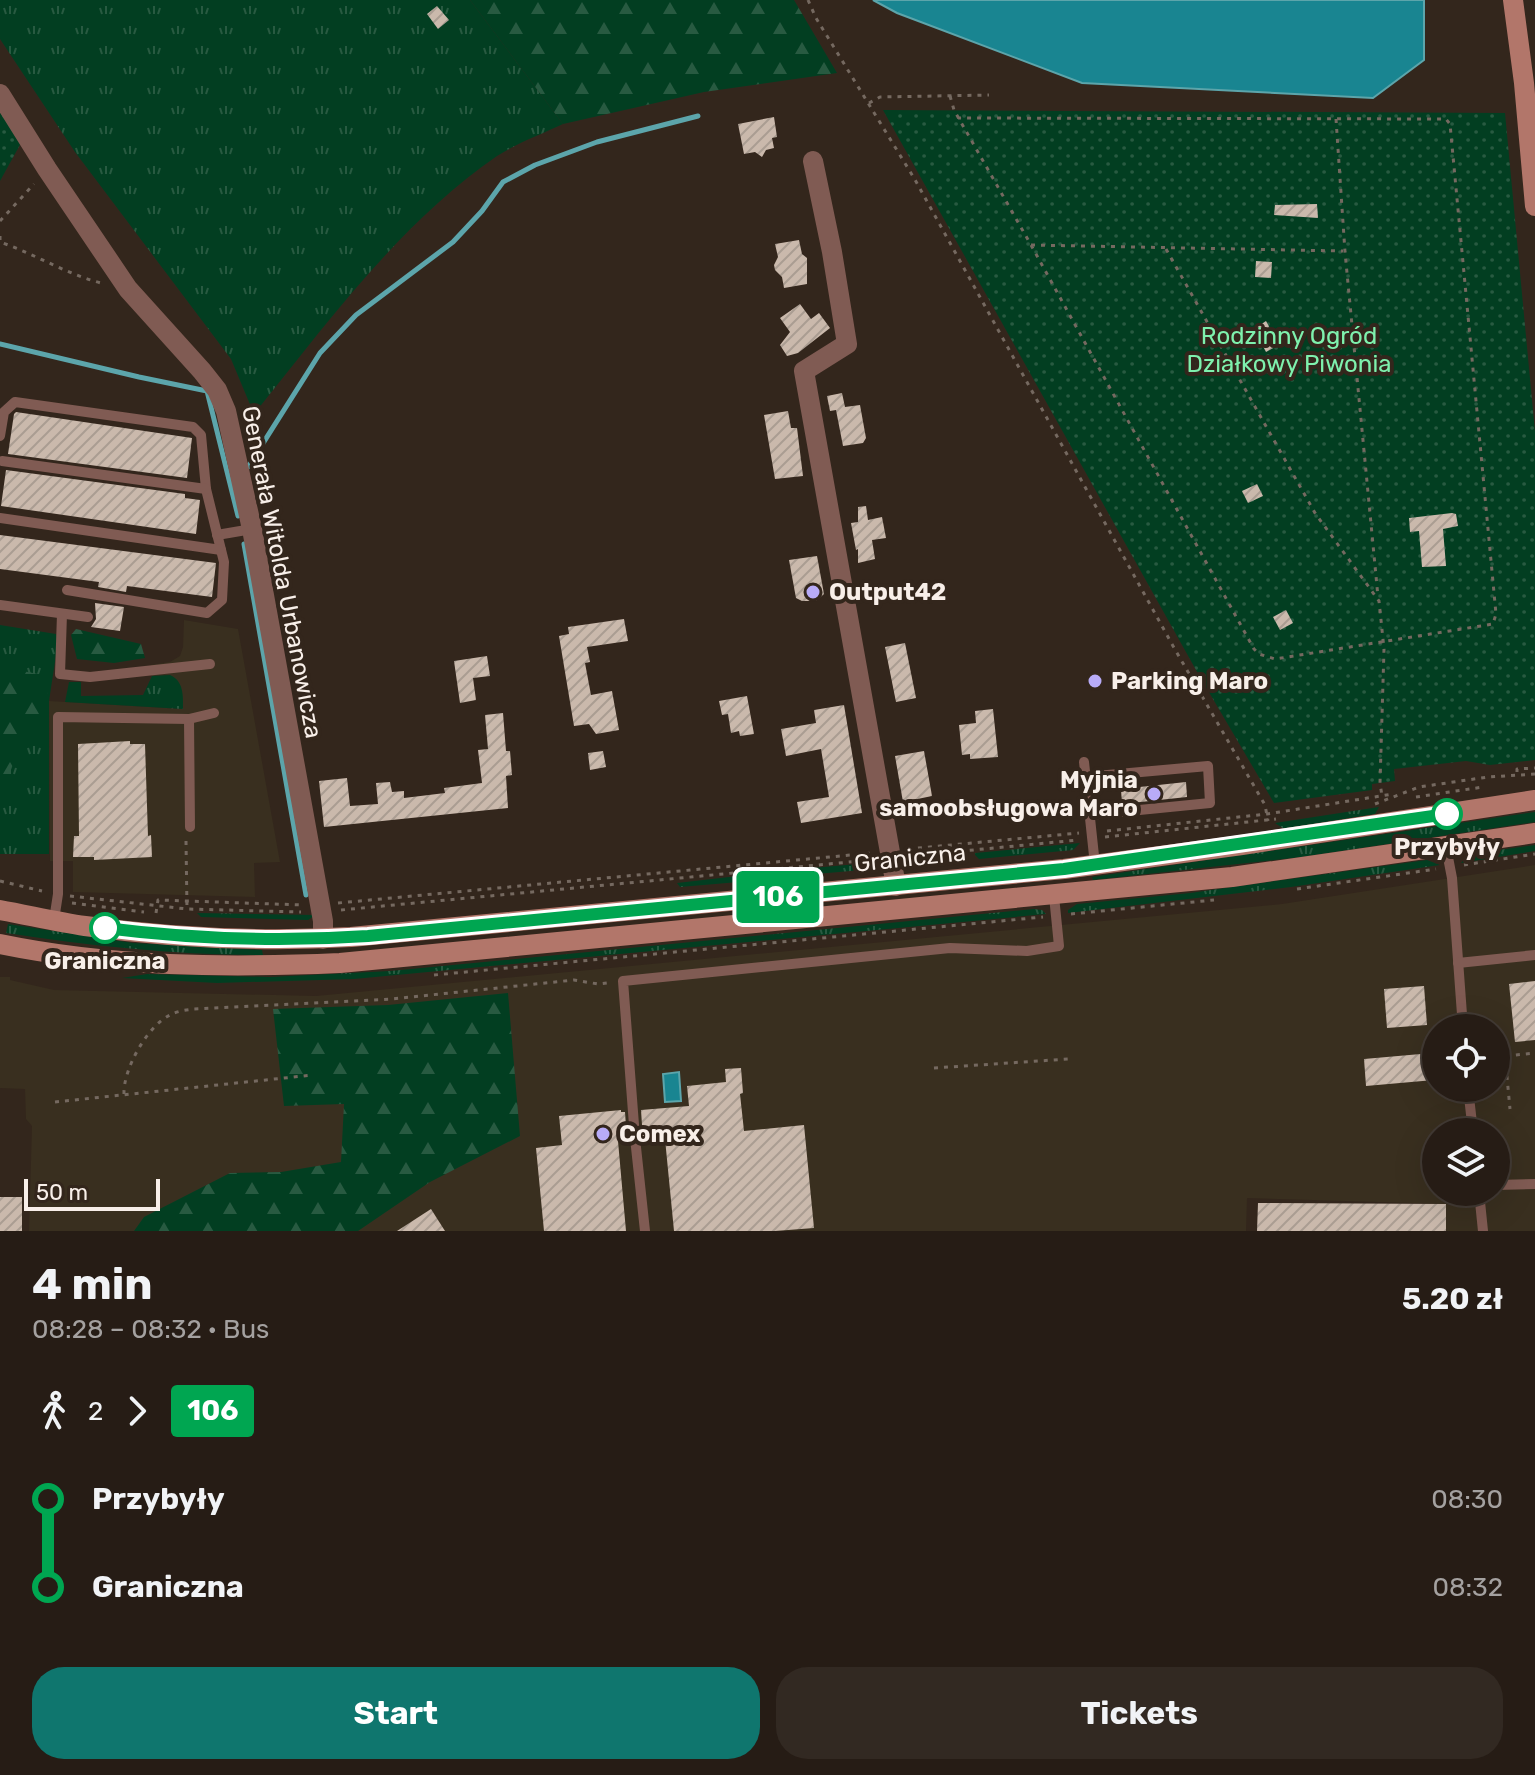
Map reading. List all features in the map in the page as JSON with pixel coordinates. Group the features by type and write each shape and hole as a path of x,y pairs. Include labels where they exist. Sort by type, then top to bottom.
{"main road":[{"path":"1513,0 1535,206"},
{"name":"Graniczna","path":"0,910 56,905 174,935 323,939 1095,865 1535,800"},
{"path":"0,944 126,961 231,966 340,963 1054,896 1281,871 1535,833"}],"street":[{"name":"Generała Witolda Urbanowicza","path":"0,94 128,289 217,390 226,411 252,529 311,908 323,939"},
{"path":"813,161 847,344 804,371 896,886"}],"lane":[{"path":"0,436 4,412 15,402 193,427 201,435 206,489 224,562 222,600 207,613 67,590"},
{"path":"1,460 206,489"},
{"path":"0,518 221,550"},
{"path":"217,535 252,529"},
{"path":"0,605 88,617"},
{"path":"62,614 60,674 90,677 210,664"},
{"path":"56,905 58,717 189,719 214,713"},
{"path":"189,719 190,827"},
{"path":"1084,762 1095,865"},
{"path":"1085,777 1208,766 1210,803 1089,815"},
{"path":"1446,847 1452,878 1462,1014"},
{"path":"645,1231 623,981 950,948 1027,951 1059,946 1054,896"},
{"path":"1458,963 1535,955"},
{"path":"1510,1185 1535,1184"},
{"path":"1480,1206 1483,1231"}],"path":[{"path":"808,0 960,260 1173,646 1265,805 1270,841"},
{"path":"869,103 880,97 989,95"},
{"path":"950,96 958,118 1259,654 1275,659 1489,626 1496,620 1450,124 1446,119 958,118"},
{"path":"1336,119 1345,252 1383,642 1380,783"},
{"path":"0,221 47,169"},
{"path":"0,236 0,242 75,276 128,289"},
{"path":"1031,245 1345,252"},
{"path":"1166,249 1315,513 1379,601"},
{"path":"1517,772 1517,769 1535,768"},
{"path":"1371,805 1419,787 1535,774"},
{"path":"341,910 889,856 1267,814 1393,794"},
{"path":"1103,837 1306,814"},
{"path":"187,909 186,838 190,827"},
{"path":"0,881 56,905 187,909 311,908 1081,840"},
{"path":"158,906 158,900 311,908"},
{"path":"124,1094 124,1081 129,1068 156,1024 171,1014 208,1007 392,999 574,980 598,984 623,981"},
{"path":"1510,1056 1535,1053"},
{"path":"934,1068 1068,1059"},
{"path":"55,1102 313,1075"},
{"path":"1509,1102 1510,1109"}],"shaded area":[{"path":"184,620 238,629 280,862 254,863 255,897 73,892 73,861 50,861 49,701 183,709 170,675 152,676 151,665 170,662 180,656"},
{"path":"1535,865 1535,1231 1446,1231 1445,1206 1510,1206 1510,1118 1422,1118 1422,1203 1247,1198 1246,1231 29,1231 32,1126 26,1119 25,1089 0,1088 0,977 54,990 316,996 1282,904"}],"green space":[{"path":"0,0 470,0 563,124 497,156 428,212 366,276 254,414 231,359 75,152 0,39"},
{"path":"470,0 794,0 837,73 704,92 563,124"},
{"name":"Rodzinny Ogród Działkowy Piwonia","path":"883,110 1505,113 1535,432 1535,760 1490,765 1466,761 1394,769 1395,781 1372,784 1372,790 1274,803 1196,670"},
{"path":"0,112 21,143 0,181"},
{"path":"0,625 56,634 58,642 49,701 49,854 0,854"},
{"path":"76,629 141,644 145,658 114,663 77,659 71,635"},
{"path":"0,669 48,676 47,695 35,727 17,753 0,809"},
{"path":"170,675 180,685 183,709 65,702 69,682 81,682 81,696 143,695 152,676"},
{"path":"1379,807 1375,814 1284,829 1275,823"},
{"path":"1535,812 1535,822 1301,857 1093,880 1092,877"},
{"path":"1080,843 1073,850 979,859 975,855 975,853"},
{"path":"1535,845 1535,851 1461,863 1469,854"},
{"path":"1427,860 1440,865 1291,887 1068,913 1077,904 1190,893"},
{"path":"881,862 874,869 816,874 812,870 812,868"},
{"path":"765,873 762,880 680,887 677,883"},
{"path":"1034,909 1046,914 354,979 217,983 122,978 147,974 270,977 390,971"},
{"path":"197,913 316,915 308,920 201,917"},
{"path":"8,924 133,943 262,950 263,955 166,951 70,942 6,933"},
{"path":"508,993 520,1136 430,1182 358,1231 134,1231 144,1217 230,1173 281,1172 341,1162 344,1104 284,1106 273,1009 388,1005"}],"water":[{"path":"873,0 1424,0 1424,60 1373,98 1082,83 897,13"},
{"path":"679,1072 681,1101 665,1102 663,1074"}],"building":[{"path":"437,6 449,20 438,29 427,14"},
{"path":"774,117 777,137 772,138 774,148 766,150 762,157 755,152 744,154 738,124"},
{"path":"1317,204 1318,218 1274,215 1275,205"},
{"path":"799,240 802,254 807,258 807,284 784,288 782,277 775,270 778,257 775,244"},
{"path":"1256,261 1272,262 1271,278 1255,277"},
{"path":"800,304 811,319 819,313 830,328 798,353 787,356 780,345 790,332 780,318"},
{"path":"1266,321 1279,345 1266,352 1254,329"},
{"path":"842,393 845,407 860,405 866,438 863,443 843,446 836,410 830,411 827,396"},
{"path":"788,411 791,428 797,428 803,476 775,479 764,415"},
{"path":"16,412 192,438 187,478 8,454"},
{"path":"6,470 185,494 185,498 200,500 196,534 1,506"},
{"path":"1257,484 1263,496 1248,503 1242,491"},
{"path":"866,506 868,520 882,517 886,538 872,540 875,559 858,563 858,549 851,523 858,522 858,507"},
{"path":"1456,514 1458,526 1443,529 1446,566 1422,567 1419,531 1410,532 1409,518"},
{"path":"0,535 216,563 212,597 127,586 126,592 98,587 99,582 0,569"},
{"path":"817,556 824,594 816,601 802,601 796,598 789,560"},
{"path":"95,603 124,607 120,631 91,627 96,619"},
{"path":"1286,610 1293,623 1280,630 1273,617"},
{"path":"624,619 628,641 587,647 590,662 585,663 591,695 612,691 619,730 596,734 589,724 574,726 559,636 569,634 568,627"},
{"path":"905,643 916,698 896,702 885,647"},
{"path":"487,656 490,676 473,678 476,700 460,703 454,661"},
{"path":"747,696 754,734 740,736 739,731 731,733 728,714 722,715 719,701"},
{"path":"844,705 862,813 801,823 797,802 829,797 821,749 786,756 781,729 816,723 814,710"},
{"path":"993,709 998,757 970,759 970,754 962,755 959,725 976,723 975,711"},
{"path":"503,713 506,751 510,751 512,775 506,776 508,808 324,827 319,781 347,778 350,806 378,804 376,783 390,782 392,792 404,791 404,798 445,793 444,788 482,783 478,750 488,749 485,715"},
{"path":"130,741 130,744 145,744 148,836 151,835 152,857 94,860 94,857 73,857 74,836 79,836 78,744"},
{"path":"603,751 606,767 590,770 588,753"},
{"path":"924,751 932,796 903,802 895,756"},
{"name":"Myjnia samoobsługowa Maro","path":"1186,782 1187,797 1122,804 1121,789"},
{"path":"1535,981 1535,1040 1515,1042 1509,984"},
{"path":"1424,986 1426,1014 1422,1014 1422,1025 1387,1028 1384,989"},
{"path":"1422,1054 1422,1081 1366,1086 1364,1059"},
{"path":"741,1068 744,1131 804,1125 814,1228 674,1231 665,1139 643,1140 641,1110 689,1106 687,1086 726,1082 725,1069"},
{"path":"625,1112 627,1141 618,1141 626,1231 544,1231 536,1148 562,1145 559,1116"},
{"path":"0,1197 22,1197 22,1231 0,1231"},
{"path":"1258,1203 1446,1206 1446,1231 1257,1231"},
{"path":"431,1209 445,1231 397,1231"}],"waterway":[{"path":"248,467 320,353 356,315 453,242 482,211 503,182 535,165 597,142 698,116"},
{"path":"0,344 207,391 238,516"},
{"path":"244,544 306,895"}],"bus line":[{"name":"106","path":"105,928 202,937 323,939 368,936 1064,869 1447,814"}],"place":[{"name":"Output42","path":"813,592"},
{"name":"Parking Maro","path":"1095,681"},
{"name":"Myjnia samoobsługowa Maro","path":"1154,794"},
{"name":"Przybyły","path":"1447,814"},
{"name":"Graniczna","path":"105,928"},
{"name":"Comex","path":"603,1134"}]}
